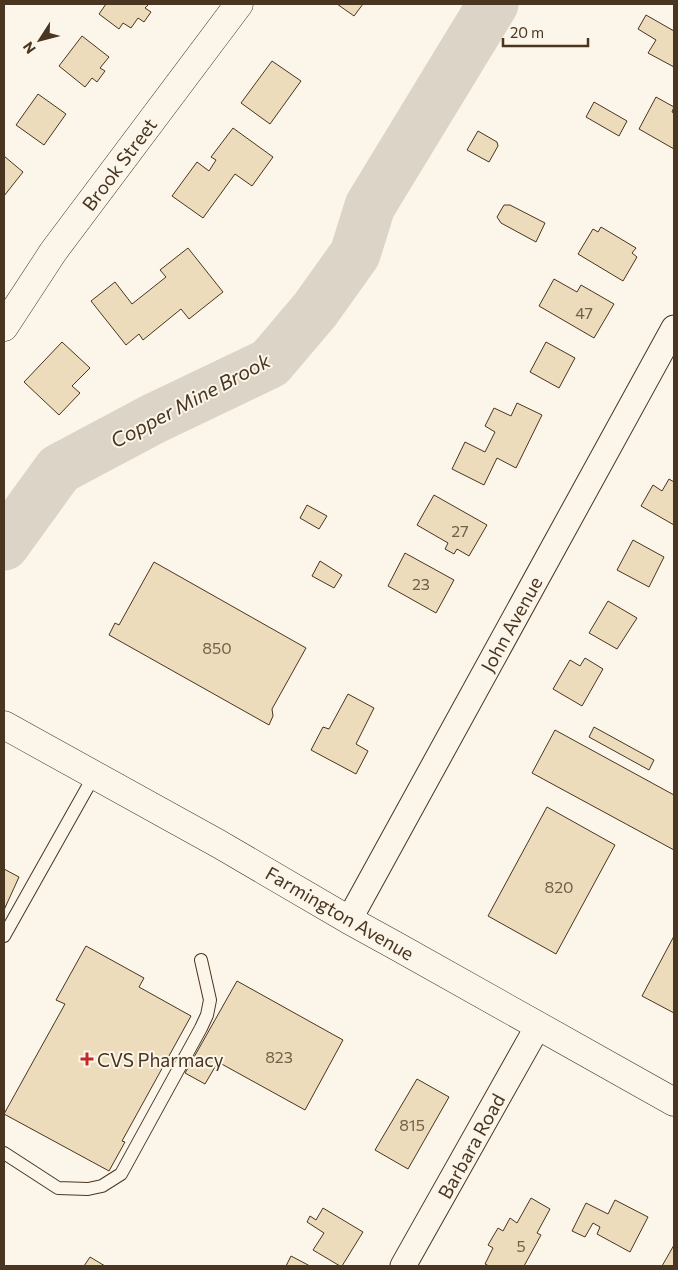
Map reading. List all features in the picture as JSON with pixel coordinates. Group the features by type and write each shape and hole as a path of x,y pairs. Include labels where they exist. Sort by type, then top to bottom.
{"main road":[{"name":"Brook Street","path":"4,327 53,252 239,4"},
{"name":"Farmington Avenue","path":"4,725 252,862 350,920 674,1102"}],"street":[{"name":"John Avenue","path":"350,920 674,328"},
{"name":"Barbara Road","path":"403,1266 538,1026"}],"lane":[{"path":"4,936 95,774"},
{"path":"4,1153 58,1188 88,1189 102,1186 121,1174 207,1015 210,1000 201,960"}],"building":[{"path":"106,4 149,4 145,8 151,12 144,22 138,18 131,28 123,23 119,29 99,14"},
{"path":"337,4 363,4 354,16"},
{"path":"646,15 674,31 674,67 648,53 656,40 638,29"},
{"path":"82,36 109,57 100,68 105,71 97,82 92,78 85,87 59,66"},
{"path":"272,61 301,81 270,124 241,103"},
{"path":"38,94 66,114 44,145 16,125"},
{"path":"656,97 674,107 672,112 674,113 674,149 639,129"},
{"path":"594,102 627,121 619,136 586,117"},
{"path":"233,128 273,157 252,186 235,174 203,218 172,196 197,162 209,171 216,160 211,157"},
{"path":"478,131 497,142 498,146 489,162 467,150"},
{"path":"4,156 23,172 4,196"},
{"path":"504,205 510,205 545,223 536,242 501,223 497,217"},
{"path":"601,227 636,248 632,253 637,257 623,281 578,254 593,229 598,232"},
{"path":"188,248 223,292 189,319 181,309 143,340 139,334 126,345 91,301 115,282 132,304 166,277 160,270"},
{"path":"554,279 577,292 581,285 614,304 594,338 539,306"},
{"path":"62,342 90,368 72,386 80,393 59,415 24,382"},
{"path":"546,342 575,358 559,388 530,372"},
{"path":"517,403 542,415 516,468 497,458 484,485 452,469 465,442 485,452 495,432 485,426 494,408 511,416"},
{"path":"669,479 674,482 674,525 641,506 653,485 662,491"},
{"path":"434,495 487,525 469,556 457,549 454,554 445,549 448,543 417,525"},
{"path":"307,505 327,516 319,529 300,518"},
{"path":"633,540 664,557 649,587 617,570"},
{"path":"405,553 454,580 436,613 388,586"},
{"path":"320,561 342,575 334,588 312,576"},
{"path":"154,562 306,648 272,709 273,716 269,725 109,635 115,623 119,625"},
{"path":"608,601 637,618 617,649 589,633"},
{"path":"585,658 603,669 582,706 553,689 570,660 580,666"},
{"path":"348,694 374,708 356,744 368,751 356,774 311,750 323,727 329,729"},
{"path":"594,727 654,760 649,770 589,737"},
{"path":"555,730 674,795 674,850 532,773"},
{"path":"547,807 615,845 556,954 488,916"},
{"path":"4,869 19,877 4,910"},
{"path":"674,936 674,1013 642,996"},
{"path":"86,946 144,978 139,987 191,1016 122,1141 125,1142 109,1171 4,1114 65,1004 56,1000"},
{"path":"237,981 343,1040 305,1110 218,1062 205,1084 185,1073"},
{"path":"417,1079 449,1097 408,1169 375,1150"},
{"path":"531,1198 550,1209 537,1233 541,1235 524,1266 489,1266 485,1264 493,1248 488,1245 498,1228 503,1231 510,1218 517,1223"},
{"path":"615,1200 648,1217 630,1252 597,1234 600,1227 593,1223 585,1237 572,1231 586,1203 608,1214"},
{"path":"323,1208 363,1232 342,1266 313,1250 324,1233 307,1222 310,1216 316,1220"},
{"path":"674,1245 674,1266 662,1266"},
{"path":"291,1256 310,1266 286,1266"},
{"path":"90,1257 105,1266 84,1266"}],"waterway":[{"name":"Copper Mine Brook","path":"4,545 59,469 153,419 270,363 315,310 355,254 370,206 493,4"}],"place":[{"name":"CVS Pharmacy","path":"87,1059"}]}
